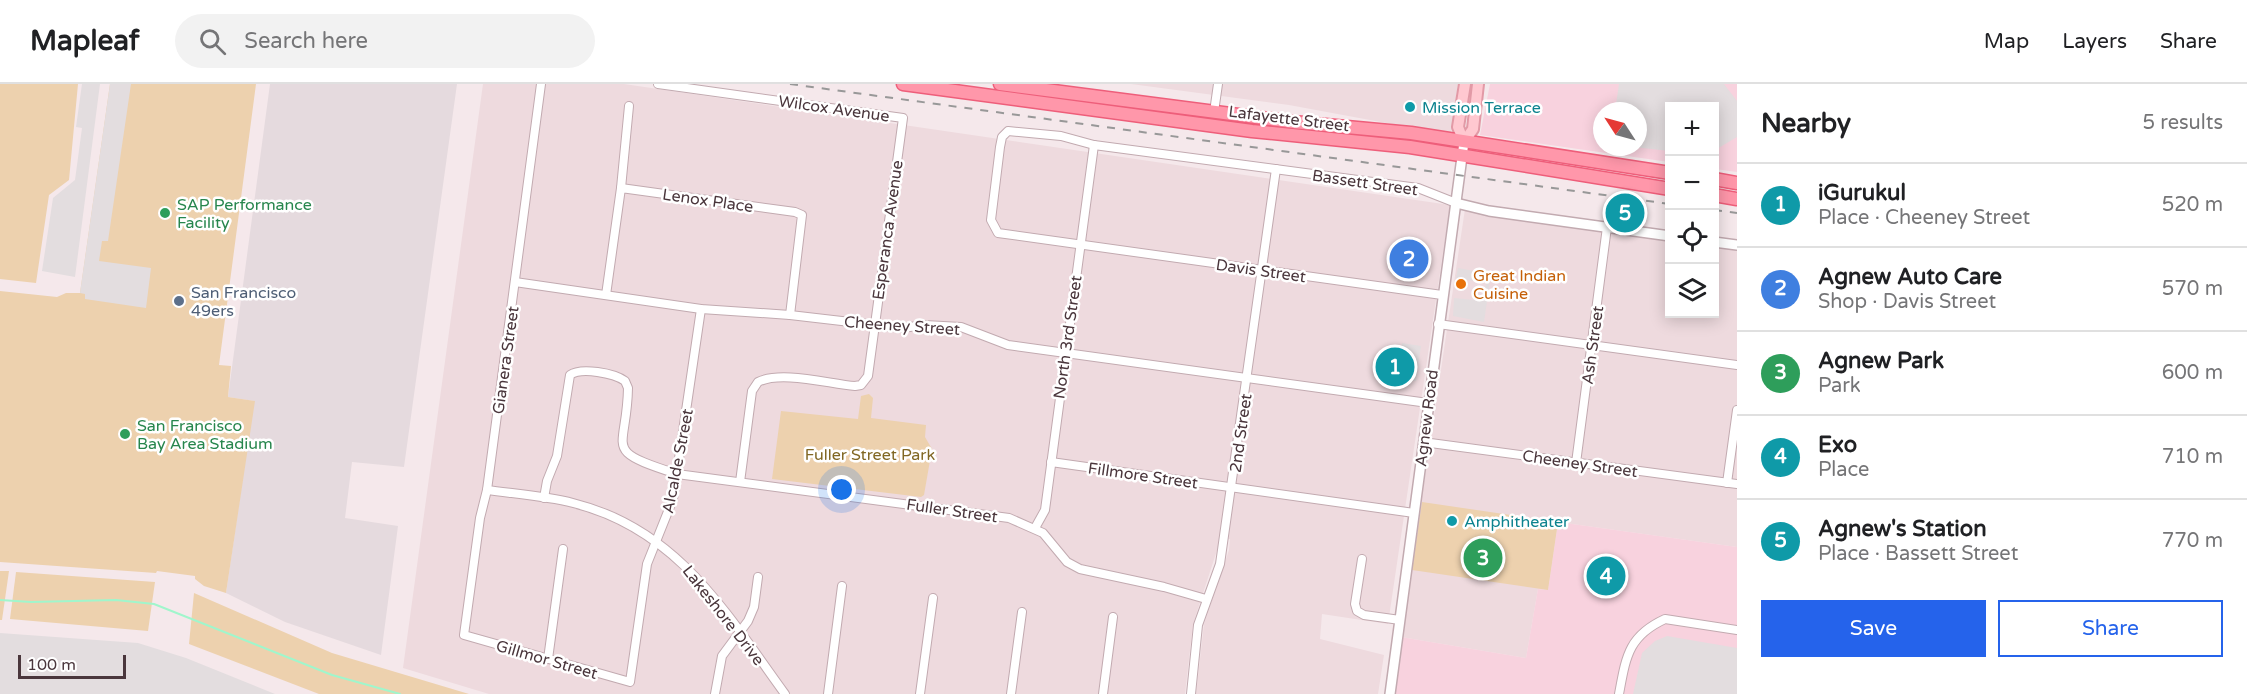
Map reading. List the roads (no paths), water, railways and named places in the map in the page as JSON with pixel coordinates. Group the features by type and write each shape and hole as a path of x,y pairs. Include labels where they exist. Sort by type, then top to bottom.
{"main road":[{"name":"Lafayette Street","path":"903,84 1078,95 1292,136 1410,147 1665,188"},
{"name":"Lafayette Street","path":"1000,84 1214,112 1411,133 1665,172"},
{"name":"Agnew Road","path":"1464,142 1458,127 1465,84"},
{"name":"Agnew Road","path":"1464,142 1473,129 1478,84"},
{"path":"1719,180 1737,183"},
{"path":"1719,196 1737,199"}],"street":[{"name":"Gianera Street","path":"464,635 480,518 487,490 541,84"},
{"name":"Wilcox Avenue","path":"658,84 903,118"},
{"path":"1214,112 1218,84"},
{"path":"606,295 621,188 629,106"},
{"name":"Esperanca Avenue","path":"740,482 753,391 758,382 768,378 861,385 868,376 903,118"},
{"name":"Davis Street","path":"1094,145 1061,136 1008,131 1002,137 1000,147 991,220 994,230 1004,234 1442,295"},
{"name":"Agnew Road","path":"1390,694 1464,142"},
{"name":"Bassett Street","path":"1094,145 1418,188 1456,203 1489,211 1665,235"},
{"name":"North 3rd Street","path":"1035,528 1045,510 1064,353 1094,145"},
{"name":"2nd Street","path":"1191,694 1198,625 1221,564 1276,169"},
{"name":"Lenox Place","path":"621,188 795,212 802,215 790,315"},
{"name":"Ash Street","path":"1576,463 1607,227"},
{"path":"1719,243 1737,245"},
{"name":"Cheeney Street","path":"515,282 701,309 790,315 902,327 925,325 961,327 1008,345 1428,403"},
{"name":"Alcalde Street","path":"630,682 647,564 670,509 701,309"},
{"path":"1438,324 1737,365"},
{"name":"Fuller Street","path":"544,498 547,481 557,456 568,380 576,372 617,376 625,381 628,393 621,440 623,450 629,455 676,474 1009,518 1043,533 1067,562 1080,569 1164,587 1206,599"},
{"path":"1727,483 1737,410"},
{"name":"Cheeney Street","path":"1423,442 1737,484"},
{"name":"Fillmore Street","path":"1051,462 1414,513"},
{"name":"Lakeshore Drive","path":"487,490 572,502 601,512 656,541 698,577 785,694"},
{"path":"548,659 562,549"},
{"path":"1362,559 1355,604 1357,611 1364,615 1400,620"},
{"path":"715,694 722,656 740,633 754,607 758,577"},
{"path":"828,694 842,586"},
{"path":"920,694 933,598"},
{"path":"1011,694 1022,612"},
{"path":"1102,694 1113,618"},
{"path":"1619,694 1625,664 1634,639 1655,624 1665,619 1737,630"},
{"name":"Gillmor Street","path":"464,635 630,682"}],"waterway":[{"path":"0,600 31,602 116,600 154,604 332,675 400,694"}],"railway":[{"path":"790,84 1665,203"},
{"path":"1719,211 1737,213"}],"place":[{"name":"Mission Terrace","path":"1410,107"},
{"name":"SAP Performance Facility","path":"165,213"},
{"name":"Agnew's Station","path":"1625,213"},
{"name":"Agnew Auto Care","path":"1409,259"},
{"name":"Great Indian Cuisine","path":"1461,284"},
{"name":"San Francisco 49ers","path":"179,301"},
{"name":"iGurukul","path":"1395,367"},
{"name":"San Francisco Bay Area Stadium","path":"125,434"},
{"name":"Amphitheater","path":"1452,521"},
{"name":"Agnew Park","path":"1483,558"},
{"name":"Exo","path":"1606,576"}],"park label":[{"name":"Fuller Street Park","path":"870,454"}]}
